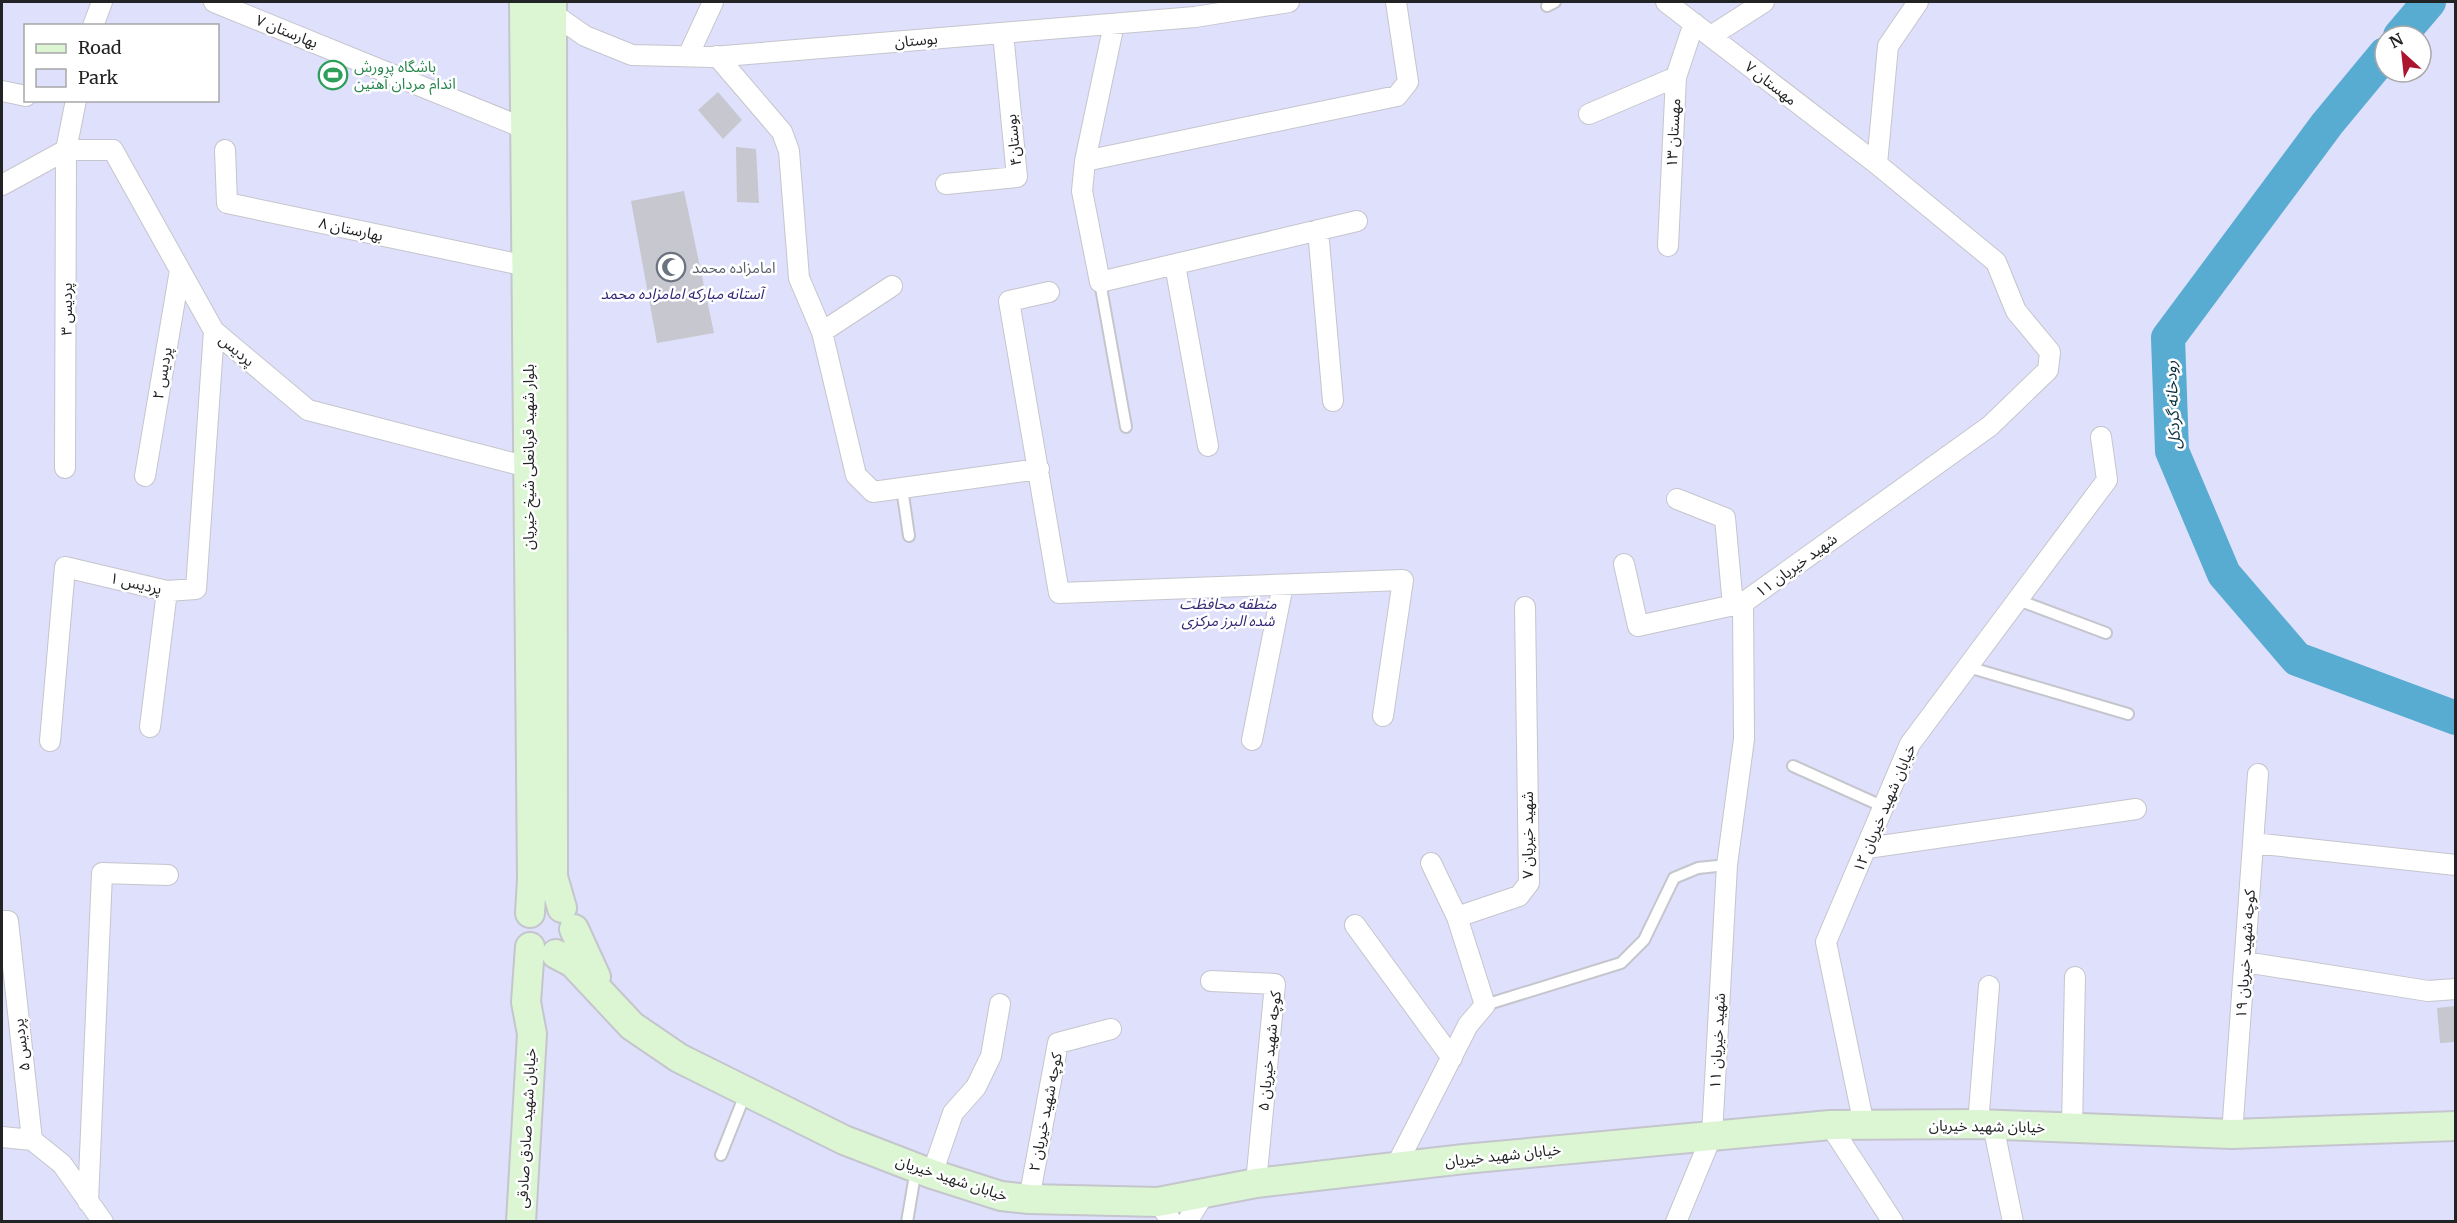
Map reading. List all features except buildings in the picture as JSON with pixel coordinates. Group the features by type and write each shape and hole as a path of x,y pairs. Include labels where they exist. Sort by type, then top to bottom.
{"street":[{"path":"94,24 102,2"},
{"name":"بهارستان ۷","path":"214,2 526,129"},
{"name":"بلوار شهید قربانعلی شیخ خیریان","path":"524,2 526,129 540,267 528,467 542,745 530,913"},
{"path":"688,56 713,2"},
{"name":"بوستان","path":"552,7 585,36 632,55 717,56 1114,24 1193,9 1289,2"},
{"path":"1086,161 1397,96 1408,82 1396,2"},
{"name":"مهستان ۷","path":"1666,2 1877,165"},
{"path":"1711,36 1764,2"},
{"path":"1877,165 1888,46 1918,2"},
{"path":"552,7 540,267 542,745 553,878 568,919 605,995"},
{"name":"مهستان ۱۳","path":"1668,246 1676,77 1694,23"},
{"path":"1114,24 1082,191 1100,282 1357,221"},
{"name":"بوستان۴","path":"946,184 1017,177 1003,33"},
{"path":"717,56 782,132 789,151 800,279 822,332 856,475 873,492 1039,469"},
{"path":"1589,114 1676,77"},
{"path":"2,91 24,96"},
{"name":"پردیس ۳","path":"65,468 66,150 76,102"},
{"name":"پردیس","path":"2,184 66,150 113,150 214,331 308,410 528,467"},
{"name":"بهارستان ۸","path":"225,150 227,203 540,267"},
{"name":"شهید خیریان ۱۱","path":"1676,1221 1712,1135 1726,865 1744,739 1738,604 1990,426 2048,370 2050,352 2016,311 1996,262 1877,165"},
{"path":"1318,230 1333,401"},
{"path":"1175,265 1208,446"},
{"name":"پردیس ۲","path":"145,476 180,270"},
{"path":"822,332 892,286"},
{"path":"1049,292 1009,301 1059,594 1403,580 1383,716"},
{"name":"پردیس ۱","path":"50,741 65,567 167,591 196,589 214,331"},
{"name":"خیابان شهید خیریان ۱۲","path":"1864,1125 1827,942 1910,744 2107,480 2101,437"},
{"path":"1623,564 1638,626 1738,604 1725,518 1677,499"},
{"path":"1252,740 1283,585"},
{"path":"150,727 167,591"},
{"name":"شهید خیریان ۷","path":"1456,917 1519,896 1528,883 1525,607"},
{"name":"کوچه شهید خیریان ۱۹","path":"2232,1134 2258,774"},
{"path":"1867,848 2136,809"},
{"path":"2253,843 2456,865"},
{"path":"1395,1168 1468,1025 1485,1005 1456,917 1431,862"},
{"path":"88,1202 102,873 168,875"},
{"path":"568,919 548,905 535,909 530,913 524,927 524,934 545,952 573,963 605,995"},
{"path":"545,952 569,945 568,919"},
{"name":"پردیس ۵","path":"2,921 8,921 32,1140"},
{"path":"1355,925 1452,1058"},
{"name":"خیابان شهید صادق صادقی","path":"521,1221 532,1034 526,1002 545,952"},
{"path":"2245,962 2428,991 2456,989"},
{"path":"2072,1128 2075,977"},
{"name":"کوچه شهید خیریان ۵","path":"1211,981 1275,984 1256,1183"},
{"path":"1989,986 1986,1124 2013,1221"},
{"name":"خیابان شهید خیریان","path":"605,995 632,1026 679,1058 844,1140 924,1171 1001,1196 1165,1212 1204,1194 1256,1183 1464,1159 1830,1125 1986,1124 2232,1134 2456,1126"},
{"path":"924,1171 953,1113 976,1087 991,1056 1000,1004"},
{"name":"کوچه شهید خیریان ۲","path":"1029,1199 1058,1043 1112,1029"},
{"path":"1830,1125 1893,1221"},
{"path":"2,1137 32,1140 62,1164 103,1221"},
{"path":"1187,1221 1204,1194"}],"lane":[{"path":"1100,282 1126,427"},
{"path":"902,488 909,536"},
{"path":"2018,600 2106,633"},
{"path":"1968,667 2128,714"},
{"path":"1793,766 1884,807"},
{"path":"1485,1005 1621,963 1644,940 1674,878 1698,868 1726,865"},
{"path":"721,1155 746,1092"},
{"path":"907,1221 924,1171"}],"green space":[{"name":"منطقه محافظت شده البرز مرکزی","path":"2,2 2455,2 2455,1221 2,1222"}],"waterway":[{"name":"رودخانه گردکل","path":"2410,24 2429,2"},
{"name":"رودخانه گردکل","path":"2373,68 2327,124 2168,338 2172,451 2224,574 2297,659 2456,718"}],"place":[{"name":"باشگاه پرورش اندام مردان آهنین","path":"333,75"},
{"name":"امامزاده محمد","path":"671,267"}],"park label":[{"name":"آستانه مبارکه امامزاده محمد","path":"682,293"}]}
